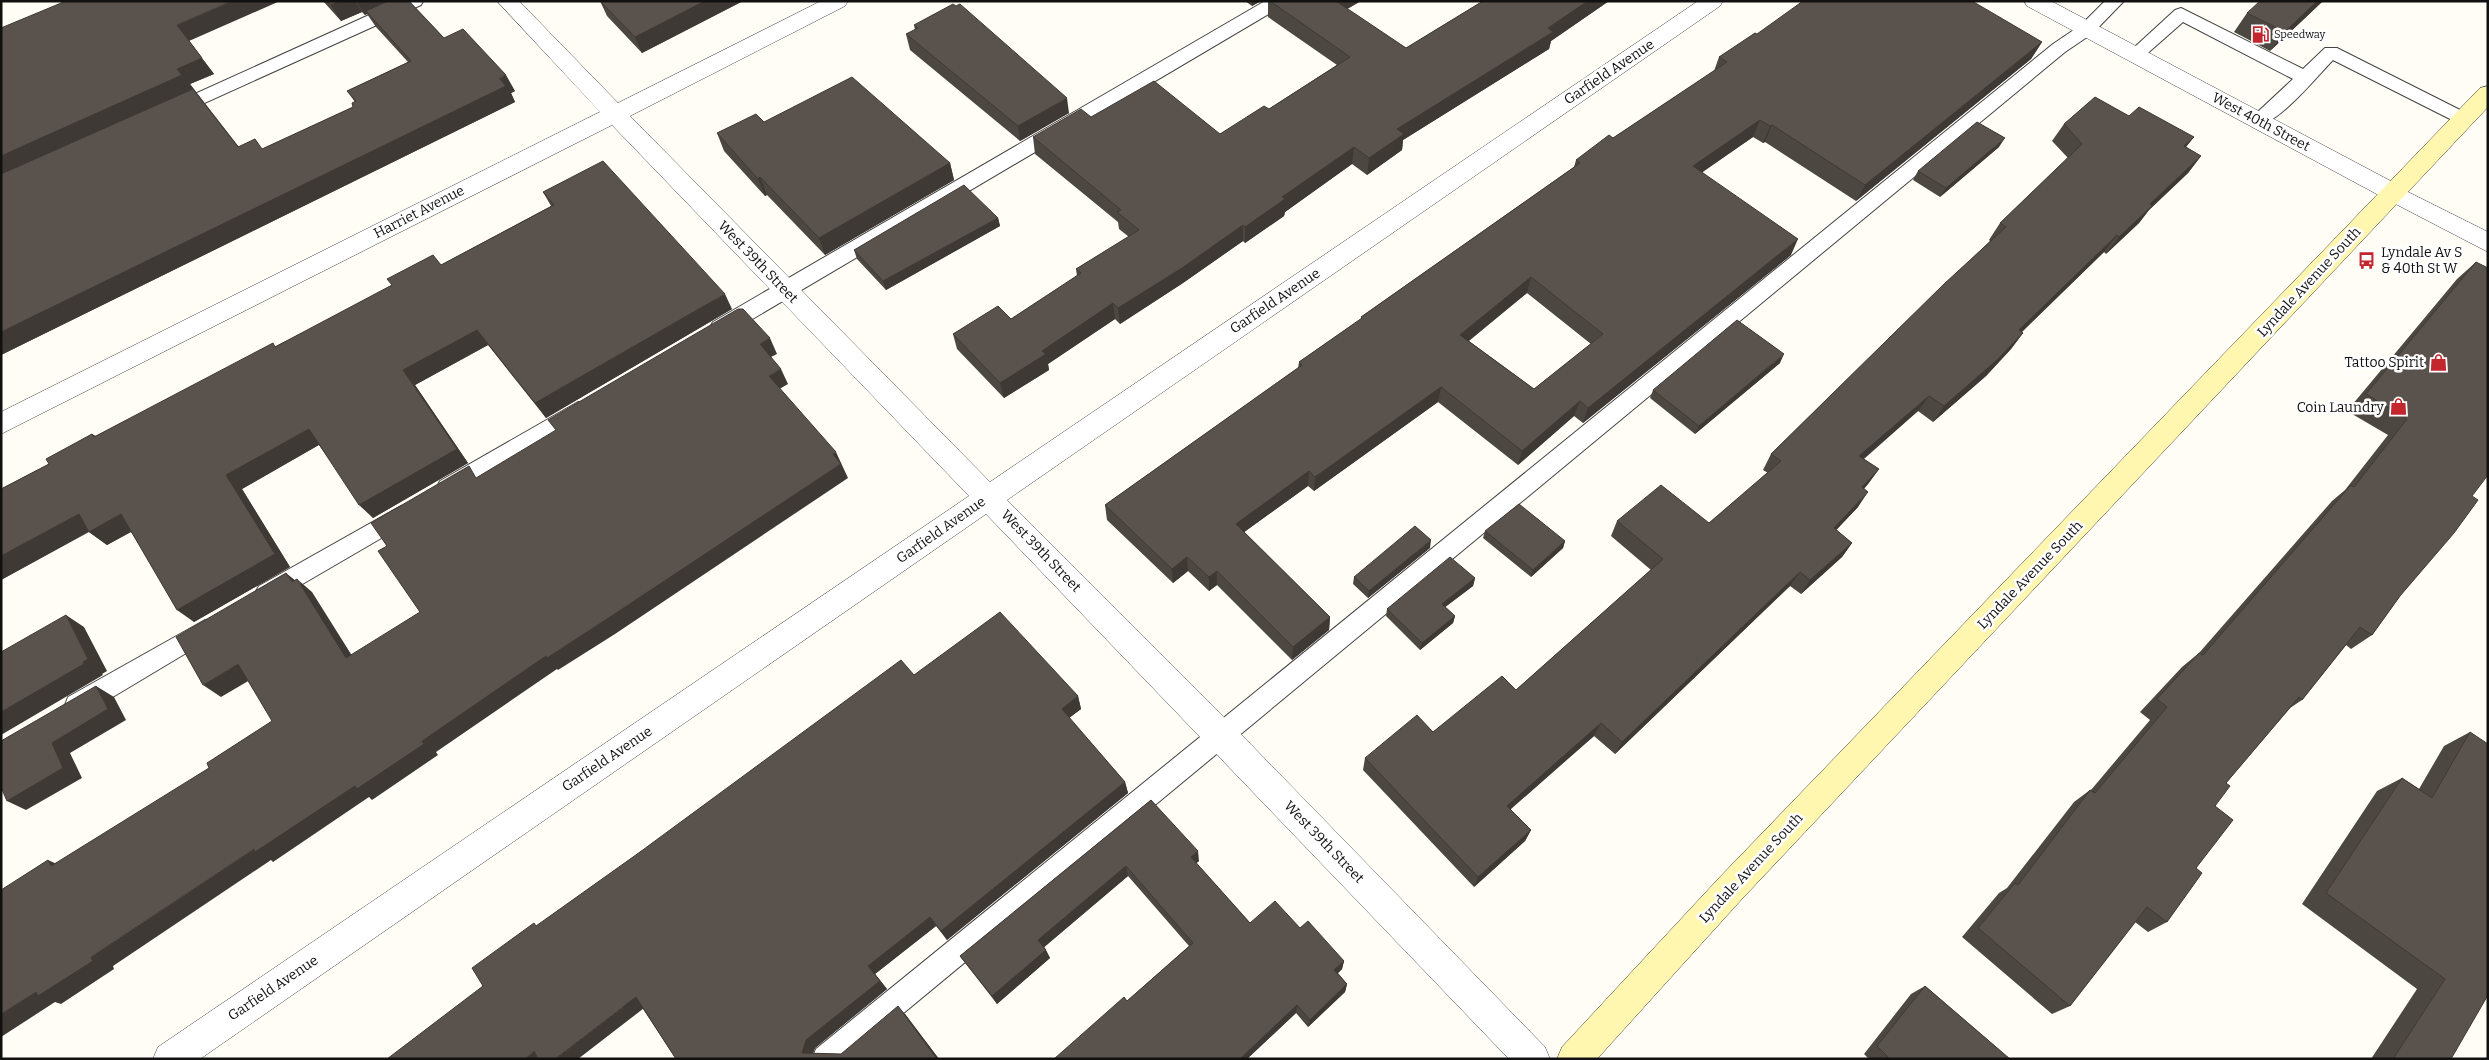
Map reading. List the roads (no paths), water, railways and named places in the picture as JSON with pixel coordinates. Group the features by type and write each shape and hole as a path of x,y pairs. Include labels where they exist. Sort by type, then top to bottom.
{"main road":[{"name":"Lyndale Avenue South","path":"1574,1059 1730,889 2488,94"}],"street":[{"name":"West 39th Street","path":"507,1 784,290 989,497 1534,1059"},
{"name":"Harriet Avenue","path":"1,424 613,113 838,1"},
{"name":"Garfield Avenue","path":"170,1059 1713,1"},
{"name":"West 40th Street","path":"2034,1 2488,243"}],"lane":[{"path":"154,119 415,1"},
{"path":"706,336 1278,1"},
{"path":"826,1059 2059,48 2087,30 2094,20 2116,1"},
{"path":"2135,55 2181,14 2306,78"},
{"path":"2258,121 2270,113 2331,52 2464,119"},
{"path":"250,603 594,401"},
{"path":"61,714 225,618"}],"place":[{"name":"Speedway","path":"2260,34"},
{"name":"Lyndale Av S & 40th St W","path":"2367,260"},
{"name":"Tattoo Spirit","path":"2438,362"},
{"name":"Coin Laundry","path":"2398,407"}]}
